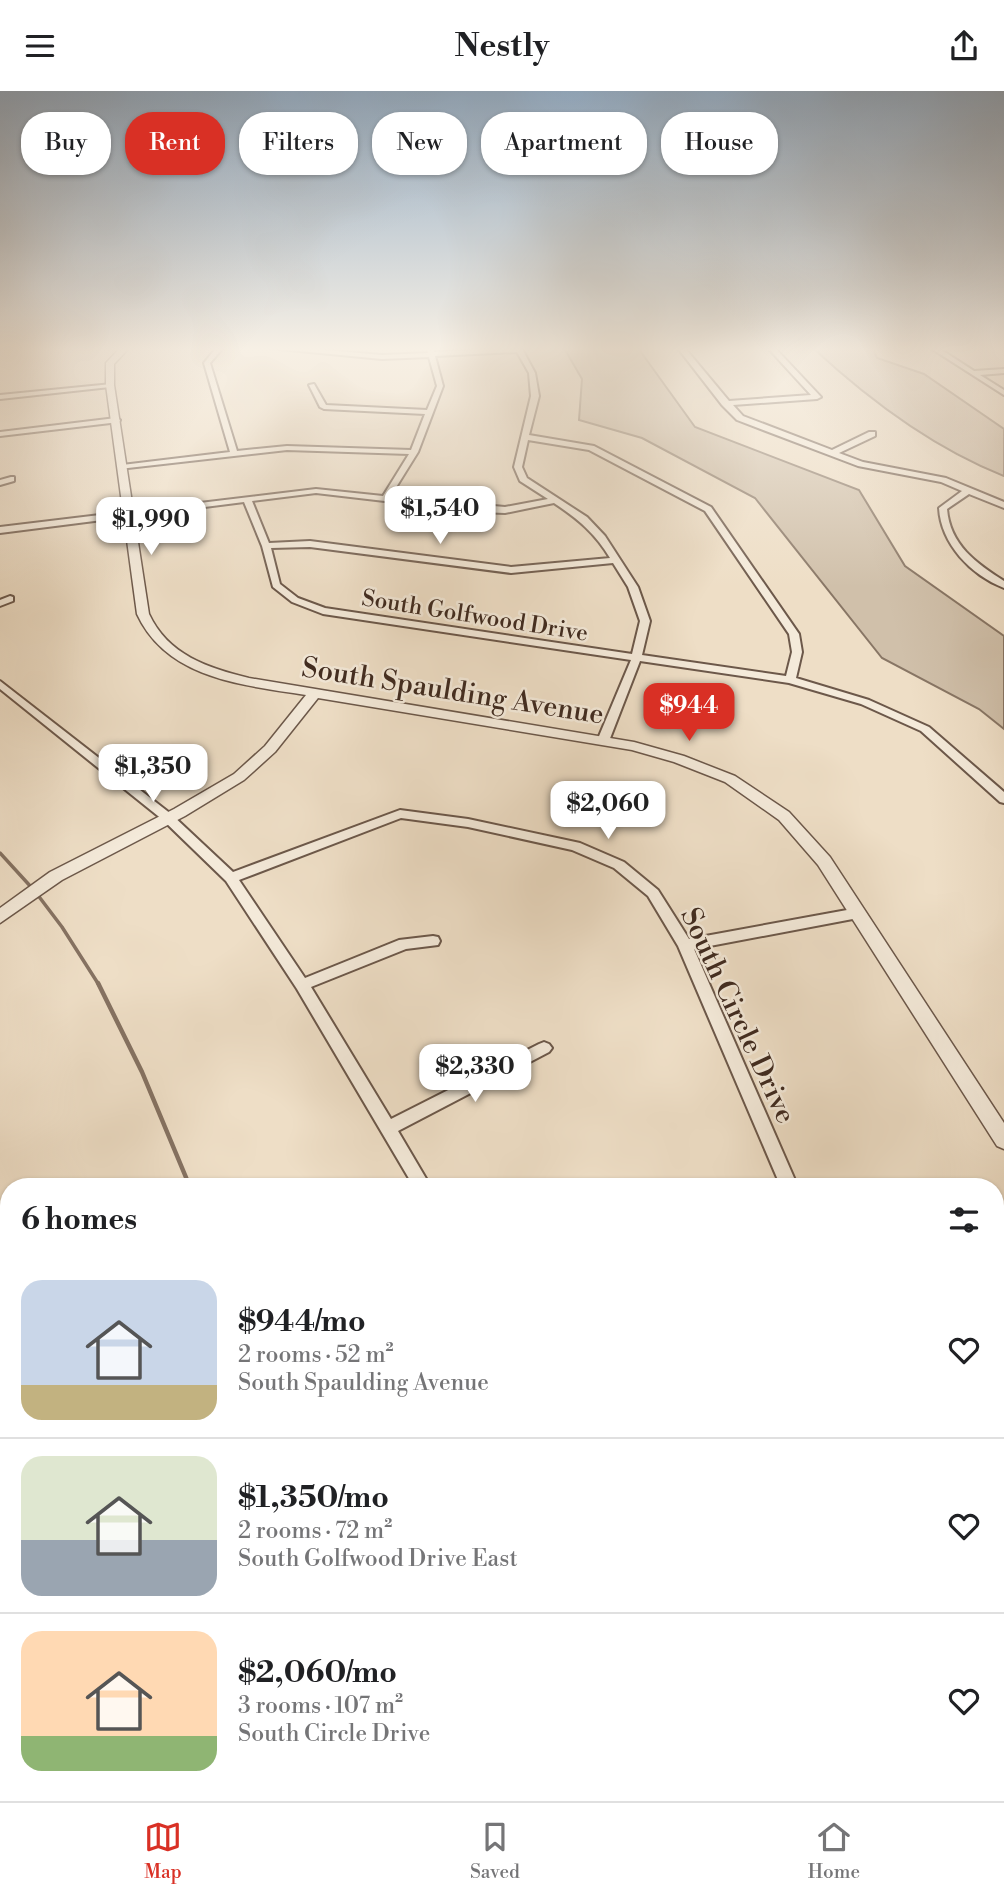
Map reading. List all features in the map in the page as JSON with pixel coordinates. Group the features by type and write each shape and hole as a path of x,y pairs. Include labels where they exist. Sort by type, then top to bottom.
{"street":[{"path":"0,434 60,427"},
{"path":"117,427 129,513"},
{"path":"226,427 234,453"},
{"path":"386,497 414,452 424,427"},
{"path":"527,427 518,467 523,479 593,528 633,587 645,621 636,659 603,741"},
{"path":"758,427 861,464 943,479 1004,505"},
{"path":"833,453 872,435"},
{"path":"525,437 591,447 708,509 794,634 797,652 790,680"},
{"path":"122,467 234,453 312,448 414,452"},
{"path":"0,483 11,479"},
{"path":"969,490 943,508 942,520 949,538 971,564 1004,585"},
{"path":"0,530 316,491 479,509 505,509 552,501"},
{"name":"South Golfwood Drive","path":"246,498 267,546 276,585 295,600 323,611 790,680 865,702 925,729 1004,799"},
{"name":"South Spaulding Avenue","path":"129,513 143,614 153,634 172,653 198,667 230,678 603,741 679,759 730,779 784,815 824,860 1004,1140"},
{"path":"267,546 310,544 511,570 615,561"},
{"path":"0,684 167,817 232,879 302,985 417,1178"},
{"path":"0,917 53,878 239,777 272,749 314,694"},
{"name":"South Circle Drive","path":"232,879 400,814 468,823 575,846 619,865 653,893 685,945 786,1178"},
{"path":"685,945 858,913"},
{"path":"302,985 404,944 433,940"},
{"path":"388,1128 544,1048"}],"shaded area":[{"path":"603,427 695,427 859,490 905,566 1004,636 1004,729 979,709 882,658 755,498 642,438"},
{"path":"912,427 1001,427 1004,429 1004,476 978,465"}],"waterway":[{"path":"0,853 32,888"},
{"path":"37,894 99,985"},
{"path":"99,985 142,1072 186,1178"}]}
